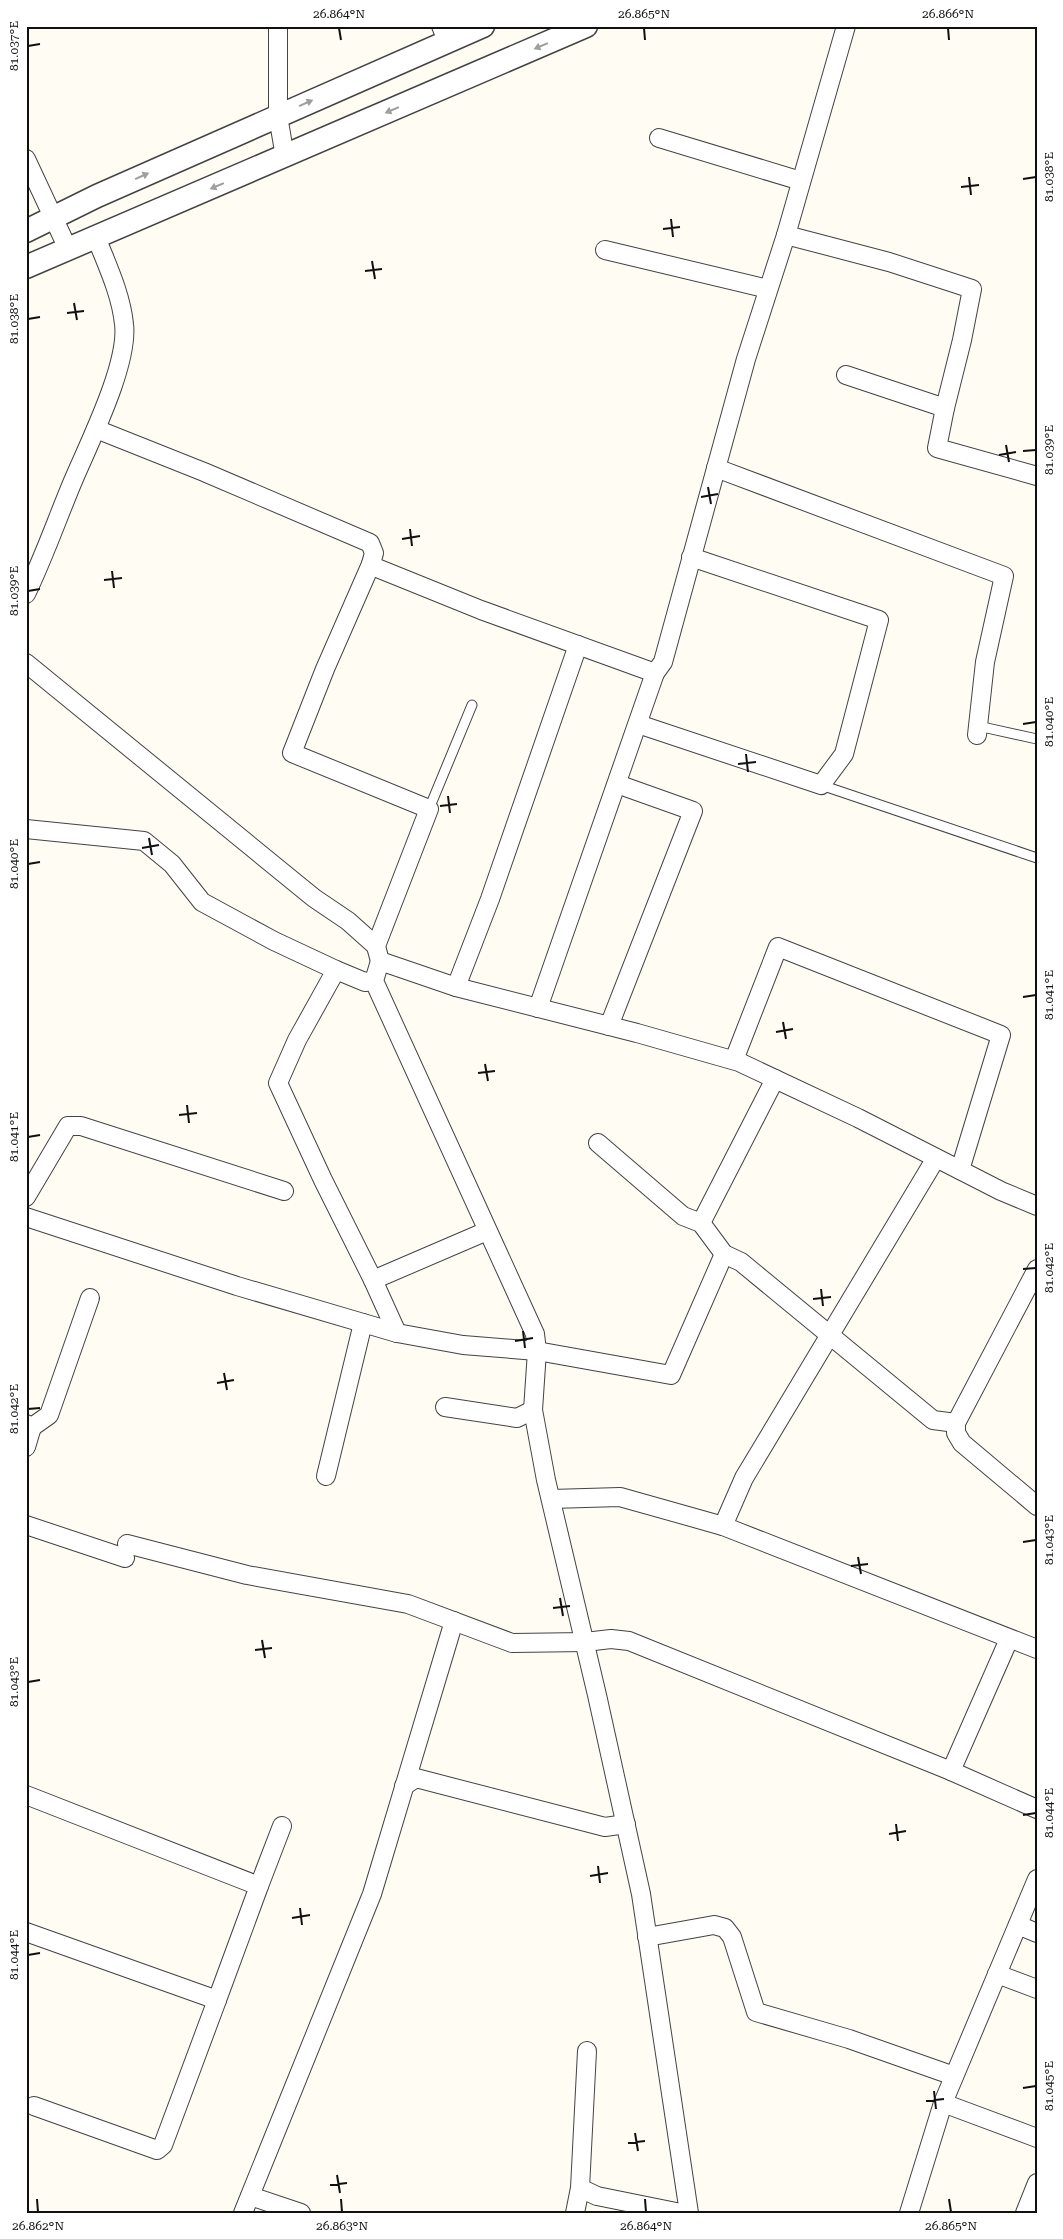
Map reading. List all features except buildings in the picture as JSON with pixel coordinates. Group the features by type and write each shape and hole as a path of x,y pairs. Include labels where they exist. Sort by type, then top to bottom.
{"street":[{"path":"278,26 278,116 285,157"},
{"path":"26,231 97,196 278,116 444,34 483,26"},
{"path":"26,267 586,26"},
{"path":"538,1008 655,673 662,662 746,359 786,235 846,26"},
{"path":"660,138 801,181"},
{"path":"26,159 68,249"},
{"path":"786,235 889,262 972,289 938,448 1037,476"},
{"path":"26,594 96,429 118,369 124,345 125,324 117,292 96,237"},
{"path":"606,250 768,289"},
{"path":"846,375 946,408"},
{"path":"96,429 370,543 374,554 372,564 325,669 292,753 429,809 378,954 374,981 535,1334 537,1351 533,1410 550,1499 585,1642 641,1894 689,2213"},
{"path":"716,468 1004,576 986,662 977,730"},
{"path":"638,724 821,785 844,754 879,620 691,557"},
{"path":"372,564 481,610 655,673"},
{"path":"456,987 490,898 578,645"},
{"path":"26,663 307,893 348,921 378,954 456,987 734,1060 1001,1191 1037,1206"},
{"path":"609,1026 692,811 617,784"},
{"path":"26,830 144,841 172,864 202,902 274,941 336,970 365,982 374,981"},
{"path":"734,1060 778,947 1001,1035 960,1170"},
{"path":"336,970 297,1040 278,1083 398,1333"},
{"path":"701,1223 775,1079"},
{"path":"26,1198 68,1126 82,1126 284,1191"},
{"path":"598,1143 684,1216 701,1223 724,1254 741,1262 933,1420 956,1423"},
{"path":"723,1526 744,1478 936,1158"},
{"path":"26,1217 237,1286 398,1333 463,1345 537,1351 671,1375 724,1254"},
{"path":"373,1280 487,1231"},
{"path":"1037,1269 956,1423 956,1433 962,1442 1037,1506"},
{"path":"26,1447 29,1425 49,1415 90,1298"},
{"path":"326,1476 362,1323"},
{"path":"445,1408 517,1418 533,1410"},
{"path":"550,1499 620,1497 723,1526 1037,1649"},
{"path":"26,1525 126,1551 408,1604 512,1643 585,1642 611,1639 628,1641 951,1771 1037,1809"},
{"path":"243,2213 372,1894 454,1621"},
{"path":"951,1771 1009,1639"},
{"path":"404,1786 416,1778 605,1826 626,1824"},
{"path":"26,1796 259,1886"},
{"path":"34,2106 157,2150 163,2145 282,1826"},
{"path":"909,2213 942,2102 1037,1878"},
{"path":"647,1937 714,1925 725,1928 732,1937 756,2012 858,2042 954,2076"},
{"path":"1018,1925 1037,1933"},
{"path":"26,1932 217,2000"},
{"path":"997,1974 1037,1989"},
{"path":"575,2213 580,2188 587,2051"},
{"path":"942,2102 1037,2138"},
{"path":"1025,2213 1037,2183"},
{"path":"580,2188 597,2196 681,2213"},
{"path":"250,2196 302,2213"}],"lane":[{"path":"429,809 472,705"},
{"path":"977,730 1037,739"},
{"path":"821,785 1037,858"}]}
